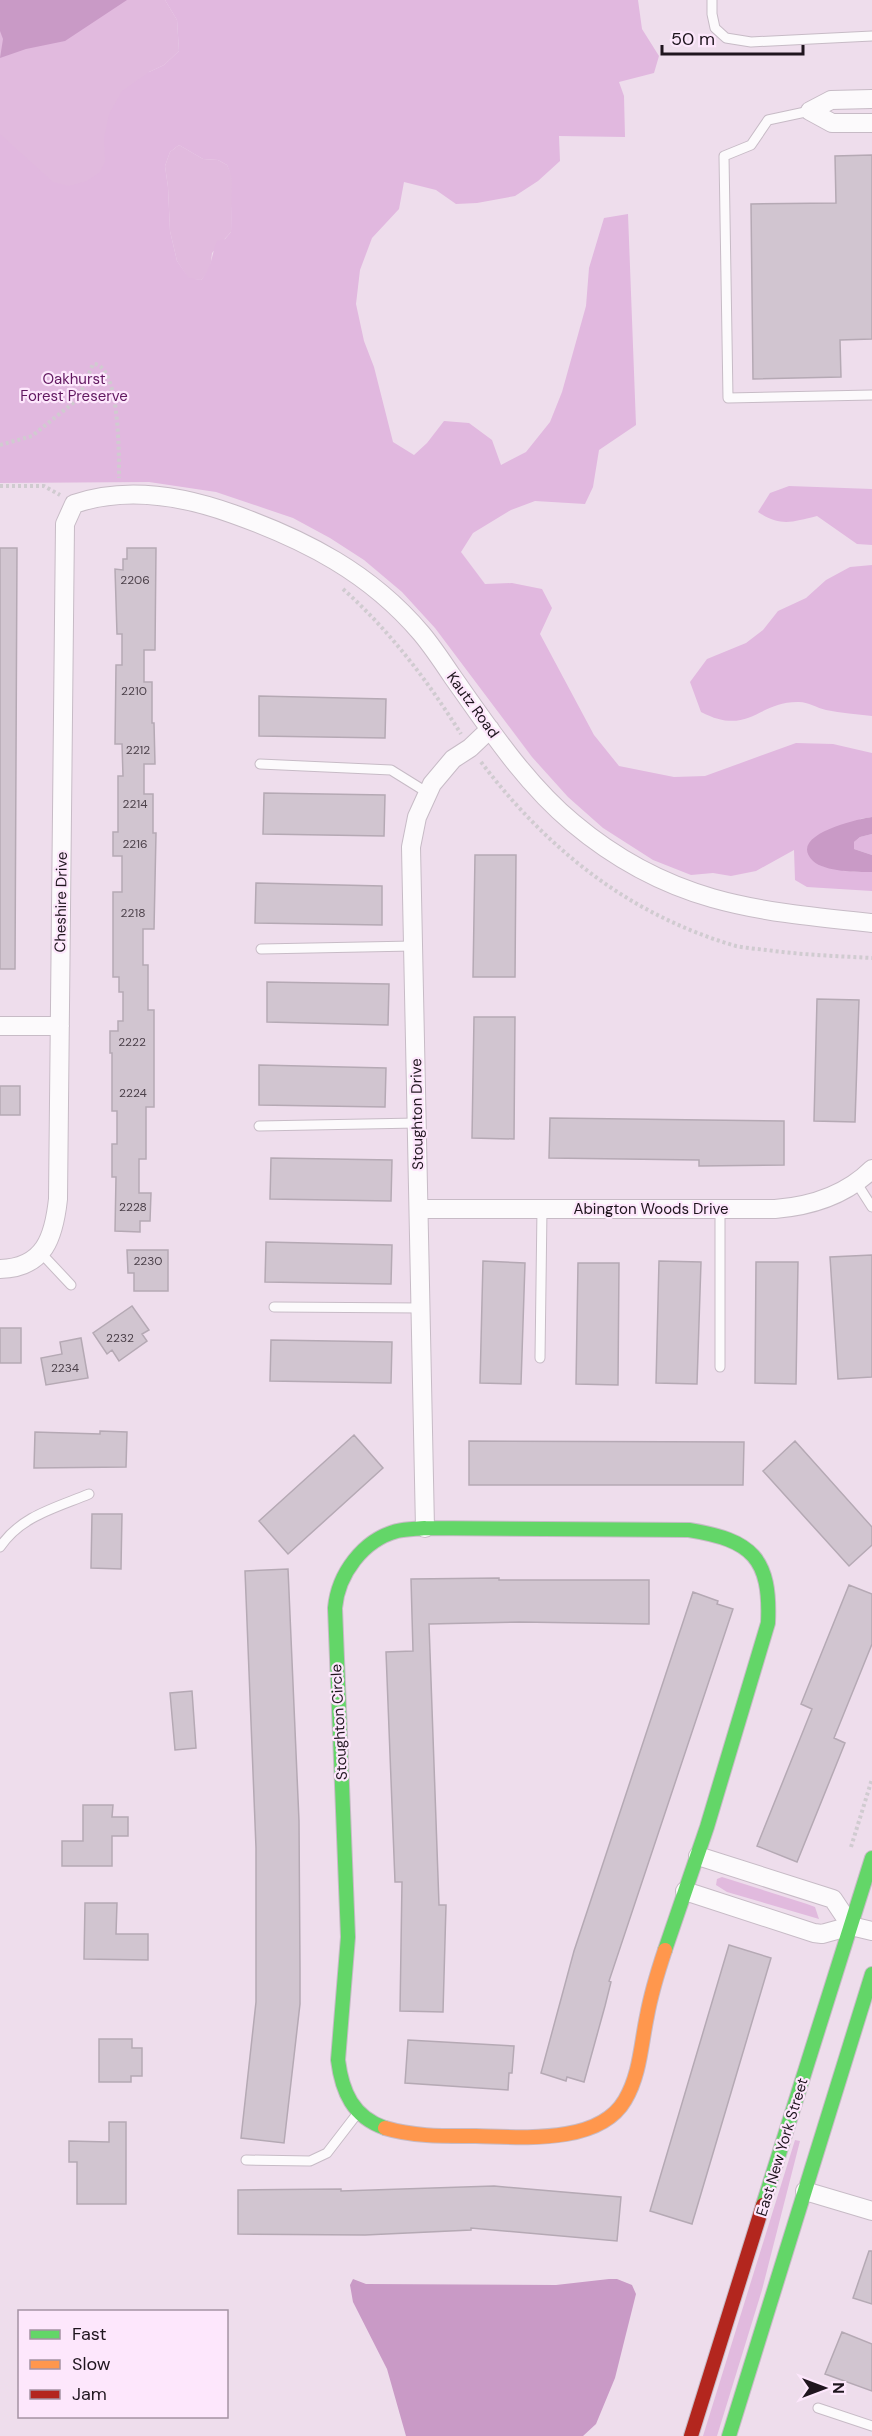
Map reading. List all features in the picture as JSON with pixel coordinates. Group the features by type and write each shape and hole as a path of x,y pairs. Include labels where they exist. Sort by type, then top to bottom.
{"street":[{"path":"810,111 831,100 872,99"},
{"path":"810,111 832,123 872,123"},
{"name":"Kautz Road","path":"74,504 95,497 120,494 159,496 205,504 280,531 327,554 374,587 421,632 490,729 534,785 573,823 631,864 675,887 718,901 749,908 872,922"},
{"name":"Cheshire Drive","path":"41,1253 55,1224 58,1199 65,525 74,504"},
{"name":"Stoughton Drive","path":"425,1528 411,847 417,817 432,784 453,759 470,748 490,729"},
{"path":"0,1026 60,1026"},
{"name":"Abington Woods Drive","path":"420,1209 720,1209 803,1206 824,1200 856,1182 872,1169"},
{"path":"0,1269 25,1264 41,1253"},
{"name":"Stoughton Circle","path":"425,1528 689,1530 728,1537 748,1547 759,1562 766,1578 770,1604 768,1623 698,1856 656,1979 631,2089 621,2108 608,2119 583,2130 553,2136 435,2136 399,2131 374,2124 358,2112 347,2097 340,2078 337,2053 346,1984 348,1938 334,1622 337,1595 349,1568 362,1551 378,1539 398,1531 425,1528"},
{"path":"698,1856 833,1899 851,1926"},
{"name":"East New York Street","path":"691,2436 872,1858"},
{"path":"685,1891 813,1933 822,1934 851,1926 872,1931"},
{"path":"729,2436 872,1974"},
{"path":"805,2191 872,2211"}],"lane":[{"path":"712,0 715,28 726,38 751,42 872,36"},
{"path":"810,111 768,120 751,145 724,156 728,398 872,395"},
{"path":"260,764 391,770 428,793"},
{"path":"261,949 413,946"},
{"path":"259,1126 417,1123"},
{"path":"856,1182 872,1207"},
{"path":"540,1358 542,1209"},
{"path":"720,1209 720,1367"},
{"path":"41,1253 71,1285"},
{"path":"274,1307 421,1308"},
{"path":"0,1547 8,1535 24,1522 44,1511 89,1494"},
{"path":"246,2160 310,2161 327,2153 358,2112"},
{"path":"818,2408 872,2426"}],"path":[{"path":"0,445 32,436 54,419 78,399 93,364 99,364 105,369 111,384 118,425 120,494"},
{"path":"0,486 44,486"},
{"path":"336,583 369,612 407,658 456,726"},
{"path":"848,1855 872,1779"}],"shaded area":[{"path":"0,0 165,0 177,20 179,51 164,65 149,72 0,483"},
{"path":"0,0 127,0 65,41 26,49 0,58 3,39 0,31"},
{"path":"179,145 203,159 218,160 227,165 233,178 231,232 212,253 210,270 201,280 189,279 177,261 170,231 165,166 170,152"},
{"path":"872,817 872,834 860,837 854,842 854,849 872,855 872,872 833,869 818,865 807,852 809,843 827,830"},
{"path":"722,1877 815,1907 819,1919 727,1892 716,1885 717,1879"},
{"path":"795,2140 800,2141 762,2290 717,2436 703,2436"},
{"path":"353,2279 366,2284 556,2285 617,2279 632,2285 636,2294 615,2378 596,2424 583,2436 406,2436 387,2369 353,2302 350,2285"}],"green space":[{"name":"Oakhurst Forest Preserve","path":"165,0 638,0 642,29 659,56 654,73 619,82 624,96 625,137 559,136 560,161 538,181 515,196 477,203 456,204 436,190 404,182 399,209 372,238 360,270 356,304 364,341 374,367 393,442 414,455 427,443 444,421 469,423 492,440 501,465 526,452 550,422 562,392 586,306 589,268 604,218 628,214 636,425 599,450 593,487 585,504 535,501 511,510 473,533 461,552 485,584 512,583 542,589 552,608 540,634 594,735 619,766 674,777 705,776 796,743 833,744 872,753 872,817 860,819 843,871 872,872 872,891 807,887 795,880 794,850 756,871 731,876 713,873 691,875 653,860 603,828 568,797 532,757 435,628 402,592 364,560 293,518 216,492 149,482 0,483 0,134 53,182 69,186 87,181 99,173 105,162 104,138 109,114 122,91 149,72 164,65 179,51 177,20","holes":["179,145 203,159 218,160 227,165 232,178 231,232 225,239 217,241 209,266 201,280 189,278 177,261 170,231 165,166 170,152"]},
{"path":"789,486 872,489 872,545 857,544 817,516 787,522 773,520 758,512 770,493"},
{"path":"872,565 872,716 826,710 799,702 785,703 742,720 717,719 701,712 690,682 707,659 746,643 763,630 778,611 806,598 826,580 850,567"},
{"path":"872,834 872,855 854,849 854,842 860,837"}],"building":[{"path":"872,155 872,339 840,340 841,377 753,379 751,204 836,203 835,156"},
{"path":"0,548 17,548 15,969 0,969"},
{"path":"127,548 156,548 155,650 144,650 144,682 152,682 152,723 154,723 155,764 144,764 144,794 153,794 153,833 156,833 154,929 143,929 143,965 148,965 148,1010 154,1010 154,1107 146,1107 146,1159 139,1159 139,1193 151,1193 150,1221 140,1221 140,1232 115,1231 116,1177 112,1177 112,1144 117,1144 117,1111 112,1111 110,1031 118,1031 118,1021 123,1021 123,992 119,992 119,977 113,977 113,892 122,892 122,856 113,856 113,832 118,832 118,776 123,776 122,744 115,744 116,665 122,665 122,634 117,634 115,569 123,570 123,559 127,559"},
{"path":"259,696 386,699 385,738 259,736"},
{"path":"264,793 385,795 384,836 263,834"},
{"path":"475,855 516,855 515,977 473,977"},
{"path":"256,883 382,886 382,925 255,923"},
{"path":"267,982 389,984 388,1025 267,1022"},
{"path":"817,999 859,1000 855,1122 814,1121"},
{"path":"474,1017 515,1017 514,1139 472,1138"},
{"path":"259,1065 386,1068 385,1107 259,1105"},
{"path":"0,1086 20,1086 20,1115 0,1115"},
{"path":"550,1118 784,1121 784,1165 699,1166 699,1160 549,1158"},
{"path":"271,1158 392,1160 391,1201 270,1199"},
{"path":"266,1242 392,1245 391,1284 265,1282"},
{"path":"127,1250 168,1250 168,1291 134,1291 134,1273 128,1273"},
{"path":"872,1255 872,1377 838,1379 830,1257"},
{"path":"483,1261 525,1263 521,1384 480,1383"},
{"path":"659,1261 701,1262 697,1384 656,1383"},
{"path":"756,1262 798,1262 796,1384 755,1383"},
{"path":"578,1263 619,1263 618,1385 576,1384"},
{"path":"132,1306 149,1330 142,1334 147,1341 119,1361 112,1350 107,1354 93,1333"},
{"path":"0,1328 21,1328 21,1363 0,1363"},
{"path":"81,1338 88,1378 46,1385 41,1358 62,1354 60,1342"},
{"path":"271,1340 392,1342 391,1383 270,1381"},
{"path":"100,1431 127,1432 126,1467 34,1468 35,1432 100,1434"},
{"path":"354,1435 383,1468 288,1554 259,1521"},
{"path":"469,1441 744,1442 743,1485 469,1485"},
{"path":"795,1441 872,1527 872,1545 849,1566 763,1471"},
{"path":"92,1514 122,1514 121,1569 91,1568"},
{"path":"288,1569 299,1821 300,2004 284,2143 241,2138 256,2002 256,1848 245,1571"},
{"path":"499,1578 499,1580 649,1580 649,1624 520,1622 429,1624 439,1905 446,1905 443,2012 400,2011 402,1882 395,1882 386,1652 413,1651 411,1579"},
{"path":"849,1585 872,1594 872,1644 834,1738 845,1743 797,1862 757,1846 812,1709 801,1704"},
{"path":"693,1592 733,1609 609,1981 611,1982 584,2082 567,2077 566,2081 541,2073 574,1951"},
{"path":"192,1691 196,1748 175,1750 170,1693"},
{"path":"83,1805 113,1805 112,1817 128,1817 128,1836 112,1836 112,1866 62,1866 62,1841 83,1841"},
{"path":"85,1903 117,1903 116,1934 148,1934 148,1960 84,1959"},
{"path":"729,1945 771,1958 692,2224 650,2211"},
{"path":"99,2039 132,2039 132,2048 142,2048 142,2076 131,2076 131,2082 99,2082"},
{"path":"408,2040 514,2046 508,2090 405,2083"},
{"path":"109,2122 126,2122 126,2204 77,2204 77,2162 69,2162 69,2141 109,2142"},
{"path":"494,2186 621,2197 617,2241 471,2228 471,2230 365,2235 238,2234 238,2190 341,2189 341,2191"},
{"path":"869,2251 872,2251 872,2304 853,2298"},
{"path":"842,2332 872,2344 872,2391 825,2374"}],"traffic: fast":[{"path":"425,1528 689,1530 711,1534 742,1547 753,1556 761,1568 766,1582 768,1623 707,1827 665,1950"},
{"path":"385,2128 365,2117 351,2102 346,2093 338,2060 348,1937 335,1608 341,1583 354,1560 363,1550 385,1535 397,1531 425,1528"},
{"path":"763,2205 872,1858"},
{"path":"729,2436 872,1974"}],"traffic: slow":[{"path":"385,2128 430,2135 536,2137 578,2131 597,2125 613,2115 625,2100 634,2080 651,1999 665,1950"}],"traffic: jam":[{"path":"691,2436 763,2205"}]}
